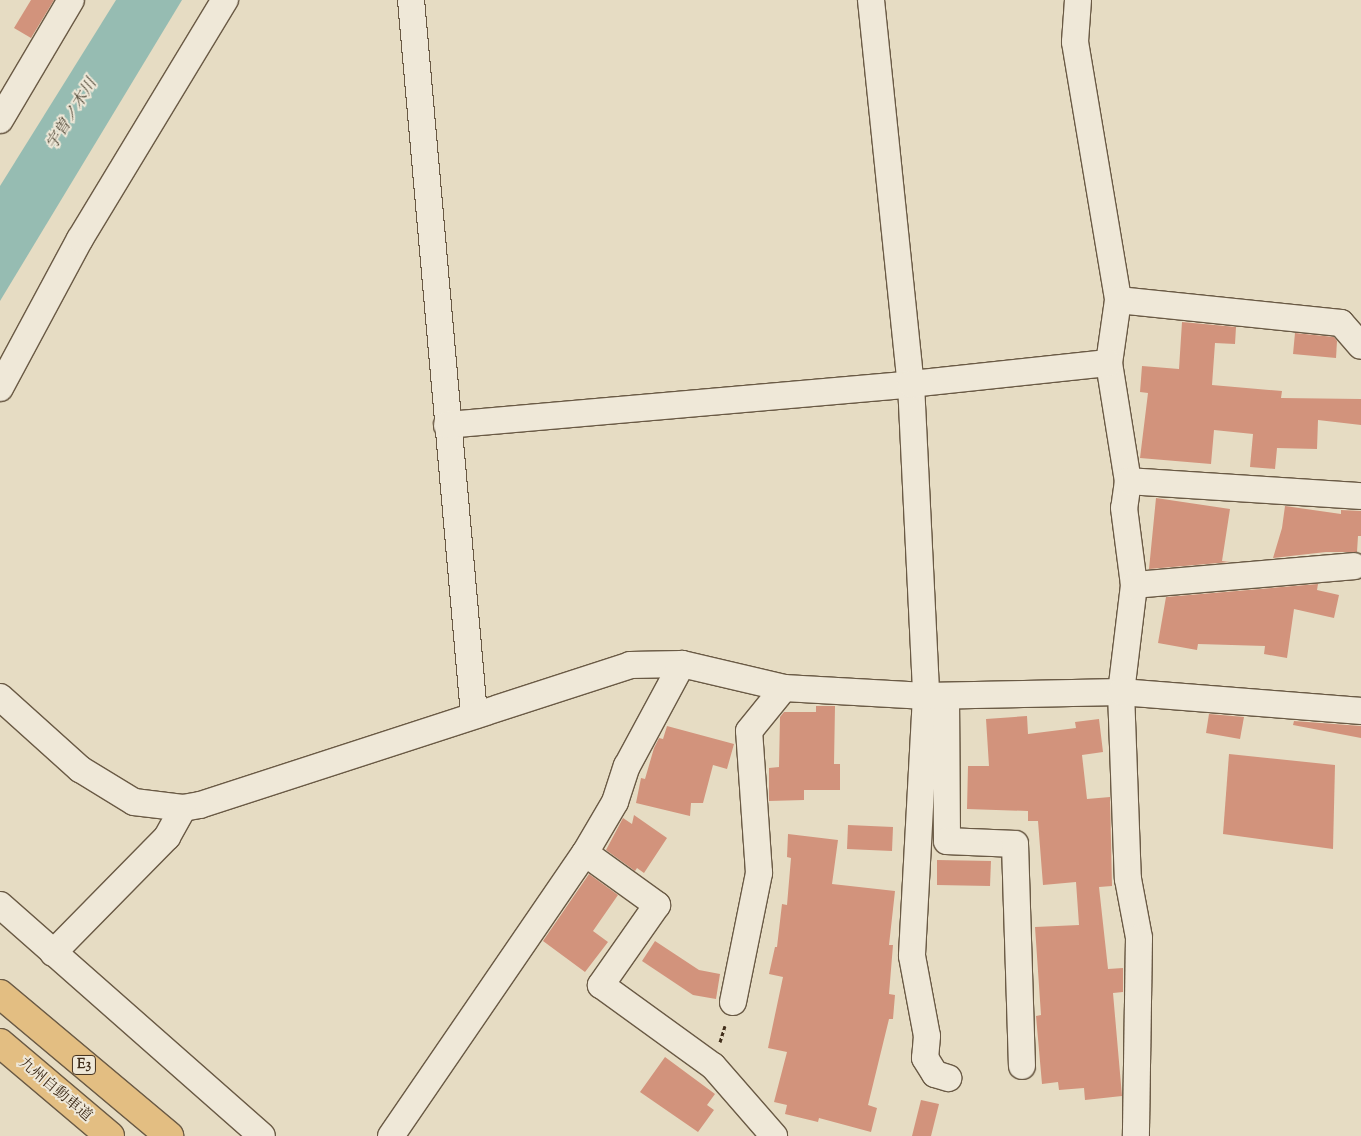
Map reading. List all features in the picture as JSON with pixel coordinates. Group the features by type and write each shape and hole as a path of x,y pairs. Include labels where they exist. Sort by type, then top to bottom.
{"highway":[{"name":"E3","path":"0,994 169,1136"},
{"name":"九州自動車道","path":"0,1043 110,1136"}],"street":[{"path":"0,120 71,0"},
{"path":"0,388 80,239 225,0"},
{"path":"412,0 447,425 474,715"},
{"path":"872,0 911,384 947,840 1015,844 1022,1066"},
{"path":"1078,0 1075,42 1118,300 1109,363 1128,481 1124,508 1134,585 1121,692 1128,879 1139,938 1136,1136"},
{"path":"1118,300 1341,324 1361,346"},
{"path":"447,425 911,384 1109,363"},
{"path":"1128,481 1361,496"},
{"path":"1134,585 1354,566"},
{"path":"391,1136 585,853 614,802 627,766 682,664"},
{"path":"0,697 80,769 134,802 183,808 200,805 630,665 682,664 784,688 936,696 1121,692 1361,711"},
{"path":"733,1002 759,873 749,731 784,688"},
{"path":"936,696 912,956 927,1036 925,1058 935,1074 948,1078"},
{"path":"53,953 168,837 183,808"},
{"path":"585,853 657,905 601,985 713,1066 774,1136"},
{"path":"0,904 53,953 262,1136"}],"path":[{"path":"713,1066 733,1002"}],"water":[{"name":"宇曽ノ木川","path":"116,0 182,0 0,301 0,186"}],"building":[{"path":"31,0 54,0 31,38 14,28"},
{"path":"1182,322 1236,327 1235,344 1215,343 1212,385 1282,391 1281,398 1361,399 1361,425 1318,420 1317,449 1277,448 1275,469 1250,467 1253,434 1214,430 1211,464 1140,458 1148,393 1140,392 1142,366 1179,369"},
{"path":"1295,333 1334,337 1337,341 1336,358 1293,354"},
{"path":"1156,498 1230,509 1222,561 1230,562 1149,569"},
{"path":"1285,506 1341,514 1341,510 1361,511 1361,536 1358,536 1357,552 1326,552 1273,558 1282,528"},
{"path":"1318,584 1317,590 1339,595 1334,618 1294,609 1287,658 1264,654 1265,646 1198,644 1197,650 1158,643 1166,597"},
{"path":"816,706 835,706 834,764 840,764 840,790 804,790 804,800 769,801 769,768 779,767 780,717 784,712 816,712"},
{"path":"1209,714 1244,717 1240,739 1206,733"},
{"path":"1027,716 1028,734 1076,728 1075,722 1099,719 1103,752 1082,755 1087,799 1110,797 1112,886 1099,887 1108,969 1123,968 1123,992 1113,993 1122,1096 1085,1100 1084,1088 1059,1090 1058,1082 1042,1084 1036,1016 1041,1015 1035,927 1079,925 1076,882 1043,885 1038,821 1028,821 1028,811 967,809 968,766 989,766 986,719"},
{"path":"1294,721 1361,726 1361,738 1293,725"},
{"path":"667,726 734,744 727,769 713,765 703,803 691,803 690,816 636,803 641,778 645,779 654,748 659,738 663,739"},
{"path":"1229,754 1335,765 1333,849 1223,834"},
{"path":"634,815 667,838 644,873 637,868 635,871 606,850 623,818 632,824"},
{"path":"848,825 893,827 892,851 847,849"},
{"path":"788,834 838,840 832,884 895,891 889,945 893,945 889,994 895,995 893,1019 889,1019 868,1105 877,1108 871,1132 819,1118 818,1122 785,1114 787,1105 774,1102 787,1052 768,1048 783,977 769,974 775,947 777,947 782,904 787,905 791,858 787,857"},
{"path":"937,860 991,861 990,886 937,885"},
{"path":"589,874 618,895 593,931 608,942 585,972 543,941"},
{"path":"655,941 699,970 720,974 716,999 693,995 642,961"},
{"path":"665,1057 715,1094 707,1105 714,1110 698,1132 640,1092"},
{"path":"921,1100 939,1104 931,1136 912,1136"}]}
